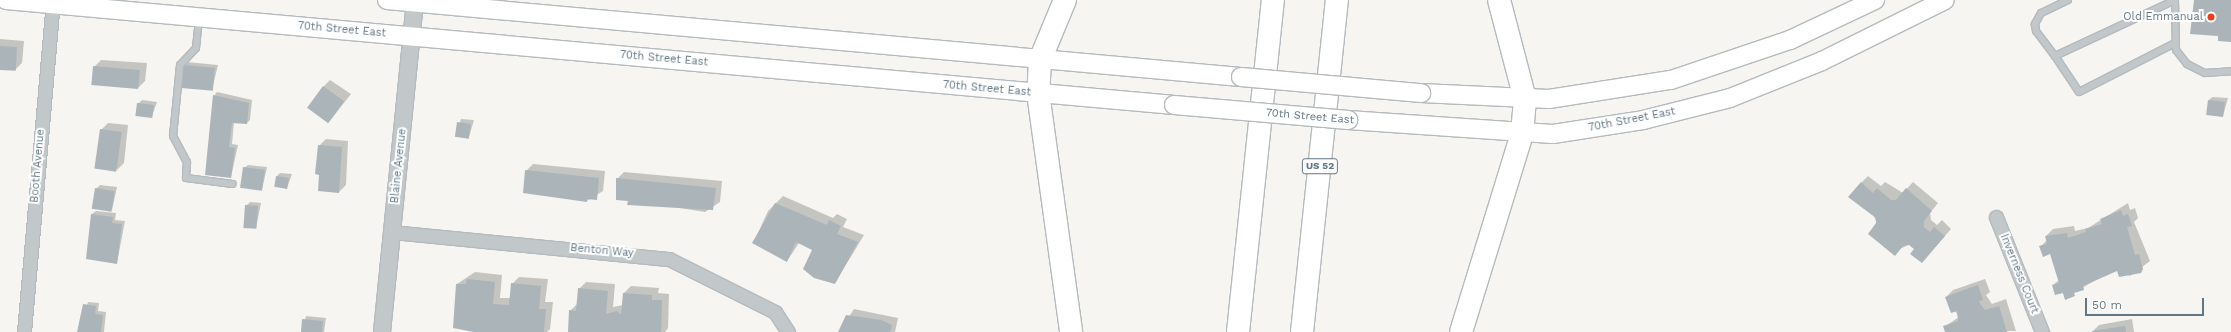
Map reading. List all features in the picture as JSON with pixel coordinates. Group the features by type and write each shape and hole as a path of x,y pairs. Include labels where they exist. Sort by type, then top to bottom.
{"highway":[{"path":"1065,0 1040,60 1038,94 1071,332"},
{"path":"1238,332 1273,0"},
{"name":"US 52","path":"1302,332 1338,0"},
{"path":"1461,332 1522,134 1525,99 1499,0"}],"main road":[{"name":"70th Street East","path":"6,0 53,2 199,18 1038,94 1174,104 1522,134 1553,134 1643,120 1730,98 1822,61 1945,0"},
{"path":"387,0 414,1 1177,72 1420,93 1525,99 1572,96 1671,80 1790,40 1875,0"}],"street":[{"name":"Blaine Avenue","path":"382,332 414,1"},
{"name":"Booth Avenue","path":"24,332 53,2"},
{"name":"Inverness Court","path":"1996,217 2042,332"},
{"name":"Benton Way","path":"392,232 669,259 775,312 788,332"}],"lane":[{"path":"2068,0 2041,13 2035,24 2036,31 2079,92 2175,43"},
{"path":"2055,56 2176,0 2176,50 2187,64 2206,73 2231,71"},
{"path":"199,18 196,48 180,65 173,136 187,162 186,178 234,184"}],"building":[{"name":"Old Emmanual","path":"2194,0 2231,0 2231,42 2218,41 2218,36 2190,34"},
{"path":"0,46 17,47 16,71 0,70"},
{"path":"183,65 215,68 213,91 181,88"},
{"path":"93,66 140,70 138,89 91,85"},
{"path":"323,86 344,101 328,123 307,108"},
{"path":"213,95 249,103 247,124 232,123 229,147 235,148 231,178 205,175"},
{"path":"2208,100 2225,102 2223,117 2206,115"},
{"path":"137,103 154,105 152,118 135,116"},
{"path":"457,122 471,124 469,139 455,137"},
{"path":"100,129 122,132 116,172 94,169"},
{"path":"318,145 342,147 339,193 318,191 319,175 315,174"},
{"path":"243,167 265,170 262,191 240,188"},
{"path":"525,170 599,178 597,200 587,199 587,202 523,193"},
{"path":"276,176 289,178 287,189 274,187"},
{"path":"616,178 716,188 713,210 627,205 628,201 616,200"},
{"path":"1861,182 1873,193 1877,188 1891,200 1896,200 1906,188 1932,211 1924,221 1924,227 1930,232 1934,227 1945,236 1922,263 1910,254 1914,249 1909,245 1903,246 1895,256 1868,234 1876,223 1876,218 1848,197"},
{"path":"95,188 115,191 111,212 92,209"},
{"path":"775,203 827,225 829,220 841,226 837,234 858,242 835,284 814,278 803,269 812,250 796,242 787,262 752,243"},
{"path":"245,205 258,206 256,229 243,228"},
{"path":"2121,210 2123,216 2128,214 2132,226 2127,227 2135,255 2139,254 2143,269 2141,273 2119,277 2117,271 2083,286 2084,290 2074,293 2075,296 2065,300 2063,293 2055,295 2052,285 2059,283 2050,254 2043,257 2039,246 2047,244 2045,236 2067,233 2068,238 2086,232 2085,229 2102,224 2100,219"},
{"path":"91,214 113,217 112,223 122,224 117,264 86,259"},
{"path":"467,279 495,282 493,304 509,305 511,283 541,286 539,309 546,309 544,332 474,332 453,328 456,284 466,284"},
{"path":"1978,285 1983,300 1979,301 1981,305 1985,310 1999,306 2007,332 1945,332 1943,326 1958,321 1957,311 1951,313 1945,297"},
{"path":"578,288 608,291 606,314 617,311 621,315 623,293 652,295 652,300 662,300 661,332 568,332 569,310 576,311"},
{"path":"83,304 96,306 95,314 103,315 101,332 77,332"},
{"path":"846,315 881,320 892,325 890,332 838,332"},
{"path":"302,319 323,321 322,332 301,332"},
{"path":"2125,326 2126,332 2092,332 2092,331"}],"place":[{"name":"Old Emmanual","path":"2211,17"}]}
